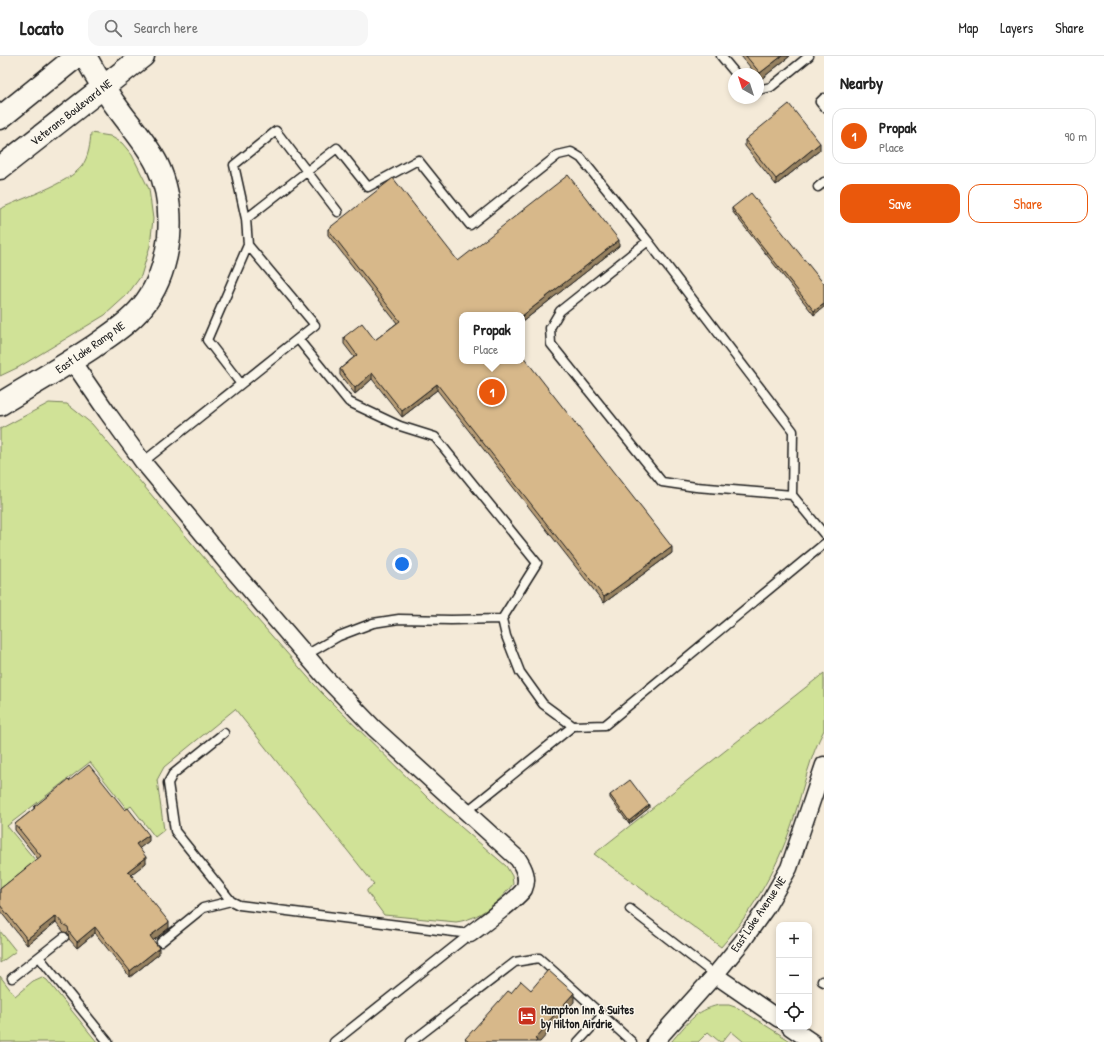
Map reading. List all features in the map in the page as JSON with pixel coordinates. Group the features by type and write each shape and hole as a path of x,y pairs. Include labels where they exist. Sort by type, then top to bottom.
{"street":[{"path":"0,118 77,56"},
{"name":"East Lake Ramp NE","path":"0,404 72,361 125,323 142,307 157,284 167,253 170,228 169,204 163,178 156,162 144,143 103,87 84,56"},
{"path":"103,87 114,65 122,56"},
{"name":"Veterans Boulevard NE","path":"0,168 143,56"},
{"path":"72,361 106,412 143,462 324,676 374,728 518,859 526,873 524,888 517,897 470,934"},
{"name":"East Lake Avenue NE","path":"655,1042 715,975 742,942 766,908 789,868 824,765"},
{"path":"715,975 776,1017"},
{"path":"794,1030 812,1042"}],"lane":[{"path":"721,56 731,68"},
{"path":"764,89 771,87 809,56"},
{"path":"824,98 820,102 824,107"},
{"path":"241,384 207,340 248,244 246,219 234,166 276,131 338,212"},
{"path":"246,219 337,148 368,187 418,160 470,225 558,155 571,152 581,158 648,241 793,431 792,495 824,534"},
{"path":"648,241 560,311 550,328 551,344 662,482 696,487 792,495"},
{"path":"143,462 315,325 248,244"},
{"path":"298,339 349,402 400,426 435,437 537,563 502,619 506,636 520,672 543,704 573,726"},
{"path":"466,812 573,726 605,725 824,544"},
{"path":"306,655 339,636 373,623 399,619 502,619"},
{"path":"224,733 173,774 168,783 175,831 232,901 239,906 470,934"},
{"path":"161,942 203,908 232,901"},
{"path":"630,909 715,975"},
{"path":"334,1042 470,934"},
{"path":"12,978 64,937"},
{"path":"39,957 108,1042"},
{"path":"411,1042 515,962 539,958 632,1042"},
{"path":"578,1042 602,1015"}],"green space":[{"path":"91,133 110,136 122,143 132,155 149,189 153,219 150,246 141,276 127,295 105,315 19,367 0,376 0,209 56,185 75,173 82,166 88,154"},
{"path":"49,403 67,404 92,424 221,578 321,692 431,801 506,866 512,876 513,884 501,898 480,914 456,922 384,915 367,892 367,890 374,884 235,709 164,767 157,780 164,830 155,837 131,806 127,809 90,762 7,826 36,861 0,890 0,429"},
{"path":"824,673 824,730 811,761 789,832 765,885 745,917 721,947 594,854"},
{"path":"0,931 16,951 0,963"},
{"path":"0,976 15,996 33,981 42,977 47,980 97,1042 0,1042"},
{"path":"719,1005 729,1005 738,1008 792,1042 744,1042 731,1031 722,1042 708,1032 698,1042 671,1042 686,1024 697,1014 703,1010"}],"building":[{"path":"746,56 782,56 764,70 764,68 756,68"},
{"path":"789,104 820,143 776,179 745,140"},
{"path":"568,175 619,240 525,314 525,312 459,312 459,364 525,364 525,359 672,547 604,597 437,384 402,411 372,373 355,388 340,369 357,355 344,337 362,323 375,340 400,321 328,229 393,178 458,261"},
{"path":"751,193 824,284 824,304 814,311 732,208"},
{"path":"89,765 125,810 128,808 149,835 136,844 146,857 128,871 169,922 150,936 159,948 130,971 95,927 77,942 69,932 68,927 64,925 56,916 27,939 0,905 0,889 41,856 15,824 35,808 34,807"},
{"path":"630,780 649,805 629,821 610,795"},
{"name":"Hampton Inn & Suites by Hilton Airdrie","path":"548,970 574,993 548,1022 549,1023 535,1039 537,1040 536,1042 469,1042 465,1039 508,991 511,993 521,981 531,990"}],"place":[{"name":"Propak","path":"492,392"},
{"name":"Hampton Inn & Suites by Hilton Airdrie","path":"527,1016"}]}
